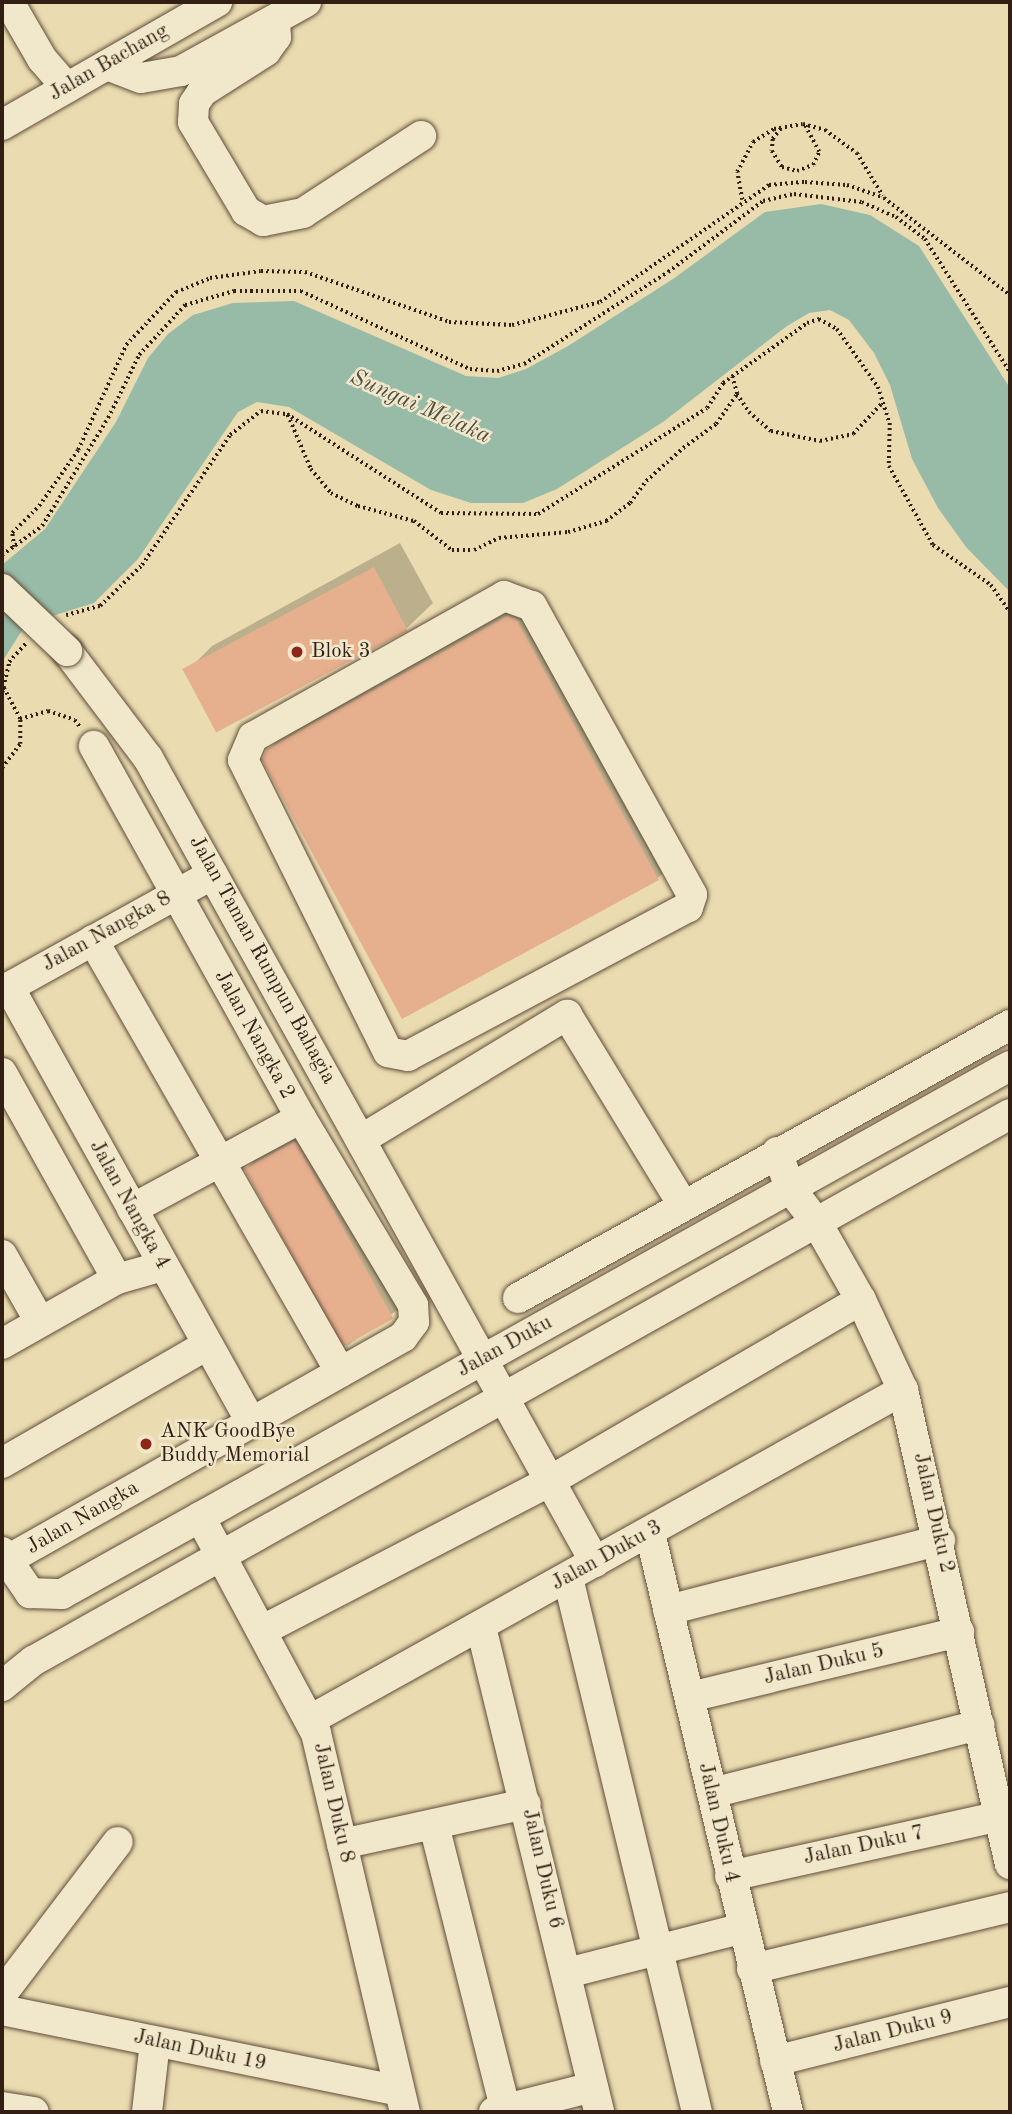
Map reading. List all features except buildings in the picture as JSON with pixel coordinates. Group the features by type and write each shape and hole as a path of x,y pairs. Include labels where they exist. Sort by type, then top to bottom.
{"street":[{"path":"9,2 42,59 67,88"},
{"name":"Jalan Bachang","path":"2,125 217,2"},
{"path":"107,65 141,78 170,74 306,2"},
{"path":"275,20 276,37 266,51 202,92 194,104 193,122 246,211 263,221 303,213 421,136"},
{"name":"Jalan Taman Rumpun Bahagia","path":"2,589 67,651 148,758 504,1395 548,1482 595,1562"},
{"path":"504,596 532,606 692,895 688,906 534,988 408,1056 388,1052 243,760 253,737 504,596"},
{"name":"Jalan Nangka 2","path":"94,746 301,1118 413,1305 414,1322"},
{"name":"Jalan Nangka 8","path":"5,989 213,874"},
{"path":"93,940 340,1372"},
{"path":"534,988 683,1205"},
{"name":"Jalan Nangka 4","path":"5,989 251,1422"},
{"path":"362,1139 556,1022"},
{"path":"518,1298 1010,1025"},
{"name":"Jalan Duku","path":"4,1559 30,1594 62,1594 790,1188 1008,1071"},
{"path":"2,1073 117,1279"},
{"path":"2,1686 33,1661 1010,1114"},
{"path":"132,1209 301,1118"},
{"name":"Jalan Duku 2","path":"777,1152 790,1188 817,1223 861,1300 903,1390 940,1540 997,1817 1010,1864"},
{"path":"2,1255 40,1322"},
{"path":"2,1344 117,1279 163,1266"},
{"path":"263,1630 548,1482 861,1300"},
{"name":"Jalan Nangka","path":"4,1559 403,1337 414,1322"},
{"path":"2,1462 207,1345"},
{"name":"Jalan Duku 3","path":"310,1720 903,1390"},
{"name":"Jalan Duku 8","path":"200,1517 310,1720 402,2102"},
{"name":"Jalan Duku 4","path":"650,1533 788,2112"},
{"path":"668,1609 940,1540"},
{"path":"568,1578 697,2112"},
{"name":"Jalan Duku 6","path":"481,1627 596,2100"},
{"name":"Jalan Duku 5","path":"690,1697 959,1632"},
{"path":"712,1793 979,1724"},
{"path":"342,1844 526,1804"},
{"name":"Jalan Duku 7","path":"730,1875 997,1817"},
{"path":"434,1825 501,2111 596,2100"},
{"path":"3,1995 118,1842"},
{"path":"752,1969 1010,1907"},
{"path":"567,1973 659,1952 743,1928"},
{"name":"Jalan Duku 19","path":"3,1995 155,2042 402,2102"},
{"name":"Jalan Duku 9","path":"775,2061 1010,2002"},
{"path":"147,2112 155,2042"},
{"path":"2,2107 34,2112"}],"path":[{"path":"783,128 773,139 772,151 782,167 797,171 813,165 819,152 803,124"},
{"path":"742,200 737,172 752,142 783,128 803,124 825,130 857,153 884,198"},
{"path":"14,547 12,533 39,506 78,450 126,345 176,292 210,278 261,271 305,272 449,322 512,325 600,302 742,200 769,184 805,182 847,185 884,198 1010,295"},
{"path":"2,555 42,526 107,418 139,355 185,305 234,290 301,291 470,369 497,371 524,364 657,279 763,201 794,194 862,202 896,217 925,239 1010,372"},
{"path":"60,616 100,606 142,565 244,419 271,409 286,414 441,513 538,514 707,408 732,377 807,323 819,320 837,329 857,352 883,402 890,423 889,466 933,545 991,584 1010,612"},
{"path":"732,377 737,394 749,412 771,431 820,441 853,434 883,402"},
{"path":"286,414 311,469 331,493 414,522 452,550 474,550 499,538 568,532 606,521 630,503 646,481 683,448 716,424 737,394"},
{"path":"2,693 9,663 31,637"},
{"path":"2,768 20,744 20,719 3,687"},
{"path":"20,719 48,711 75,720 94,746"}],"water":[{"name":"Sungai Melaka","path":"821,204 870,215 919,246 1010,388 1010,592 966,547 938,508 912,459 890,385 874,353 849,320 830,310 809,313 787,326 663,422 557,489 523,503 471,503 431,490 289,407 257,402 238,412 138,559 94,603 26,624 2,662 2,565 45,529 116,422 148,358 168,334 193,315 233,303 294,301 466,376 498,378 526,369 568,346 673,279 765,212"}],"place":[{"name":"Blok 3","path":"297,652"},
{"name":"ANK GoodBye Buddy Memorial","path":"146,1444"}]}
